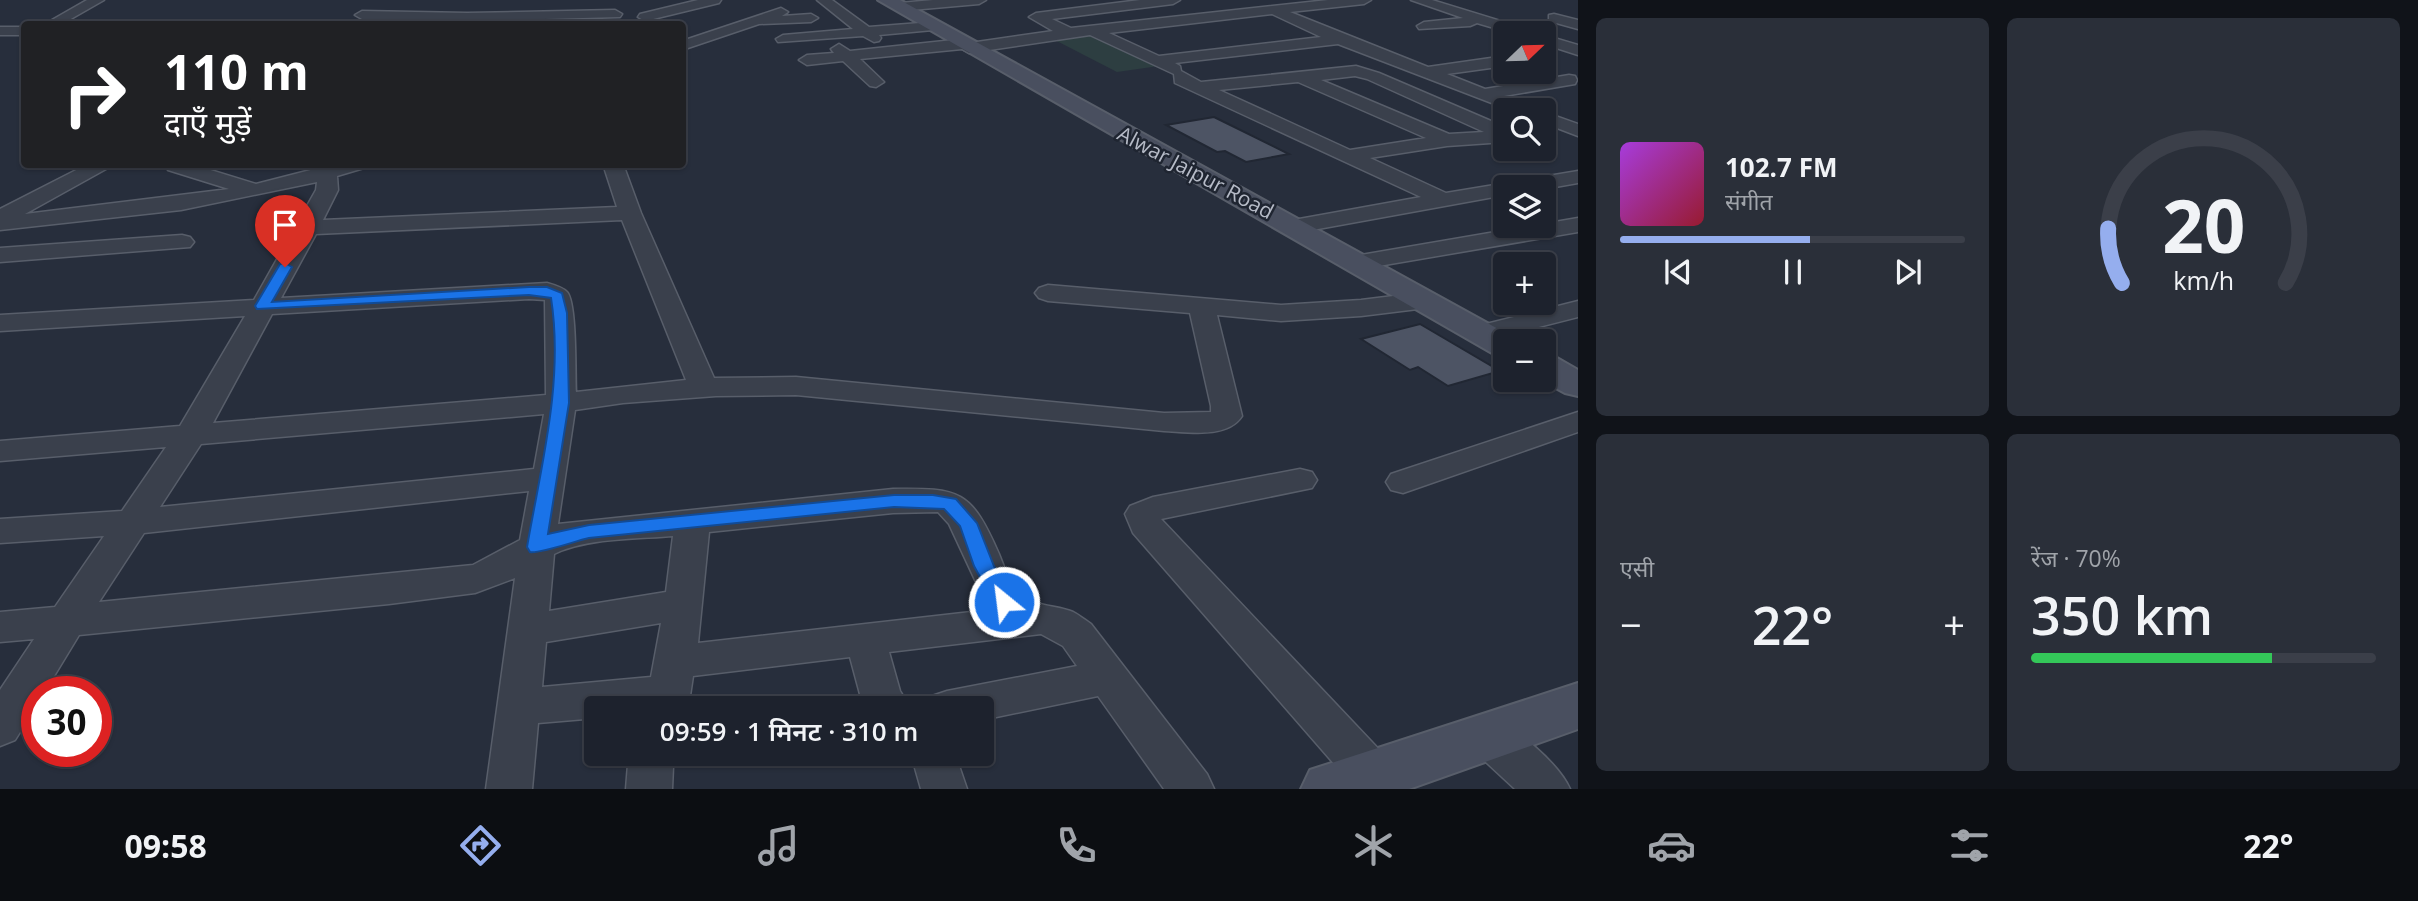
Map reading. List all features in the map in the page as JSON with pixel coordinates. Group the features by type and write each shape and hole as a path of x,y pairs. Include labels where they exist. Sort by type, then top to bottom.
{"main road":[{"name":"Alwar Jaipur Road","path":"888,9 933,26 1361,262 1493,338"},
{"path":"1556,373 1578,385"},
{"path":"1352,782 1578,706"}],"street":[{"path":"58,21 97,0"},
{"path":"352,21 389,0"},
{"path":"461,21 490,0"},
{"path":"645,17 714,0"},
{"path":"693,39 762,20 815,0"},
{"path":"824,0 905,63 904,67"},
{"path":"762,20 805,19 979,0"},
{"path":"1069,33 1036,17 1173,0"},
{"path":"1307,0 1323,5"},
{"path":"762,20 811,63 846,56 966,46 1363,0"},
{"path":"1418,0 1493,23"},
{"path":"1273,10 1339,39 1494,98"},
{"path":"362,15 461,21 540,20 614,11 660,21"},
{"path":"1578,15 1554,18 1578,25"},
{"path":"805,19 846,56 875,75"},
{"path":"1424,26 1485,21"},
{"path":"1150,24 1218,54"},
{"path":"783,39 933,26"},
{"path":"0,31 21,31"},
{"path":"1092,31 1192,81 1353,147 1444,200"},
{"path":"1156,61 1339,39"},
{"path":"1556,43 1578,50"},
{"path":"1480,50 1493,55"},
{"path":"1192,81 1376,53"},
{"path":"1427,72 1493,62"},
{"path":"1192,81 1237,83 1351,71 1364,73 1493,129"},
{"path":"1556,75 1574,81"},
{"path":"1299,76 1447,140"},
{"path":"1483,94 1574,81"},
{"path":"1237,83 1273,99"},
{"path":"1556,115 1578,111"},
{"path":"1556,122 1578,130"},
{"path":"1353,147 1382,149 1493,135"},
{"path":"1556,138 1578,139"},
{"path":"0,217 97,168"},
{"path":"181,168 258,191"},
{"path":"0,223 168,205 258,191 345,168"},
{"path":"0,727 191,434 327,190 348,168"},
{"path":"614,168 630,213 704,388"},
{"path":"1556,182 1574,180"},
{"path":"1296,226 1493,192"},
{"path":"308,228 630,213"},
{"path":"1361,262 1571,230"},
{"path":"0,255 182,242"},
{"path":"0,323 547,291 557,296 560,302 561,403 537,547 509,789"},
{"path":"1048,293 1303,313 1426,300"},
{"path":"0,451 561,403 704,388 819,387 1133,419 1199,423 1217,421 1227,416 1226,406 1201,306"},
{"path":"1522,329 1578,309"},
{"path":"1403,482 1578,421"},
{"path":"0,531 132,522 548,478"},
{"path":"1300,480 1153,509 1142,514 1145,524 1352,782"},
{"path":"0,627 389,590 475,579 498,571 557,537 589,532 894,501 950,504 968,523 984,566 1004,602 1020,613 1061,624 1077,635 1191,789"},
{"path":"671,688 684,604 692,522"},
{"path":"527,630 684,604"},
{"path":"519,707 671,688 865,638 1040,619"},
{"path":"865,638 880,696"},
{"path":"994,700 1108,677"},
{"path":"1490,737 1547,789"},
{"path":"649,789 651,766"},
{"path":"937,766 944,789"}],"shaded area":[{"path":"1097,33 1166,65 1117,72 1051,38"}],"building":[{"path":"1214,117 1289,154 1246,162 1225,151 1217,152 1166,125"},
{"path":"1420,324 1493,367 1493,373 1448,386 1418,367 1410,370 1361,339"}],"route":[{"path":"285,267 262,306 529,291 547,291 557,296 560,302 561,403 537,547 557,537 589,532 894,501 933,501 950,504 968,523 984,566 1004,602"}]}
